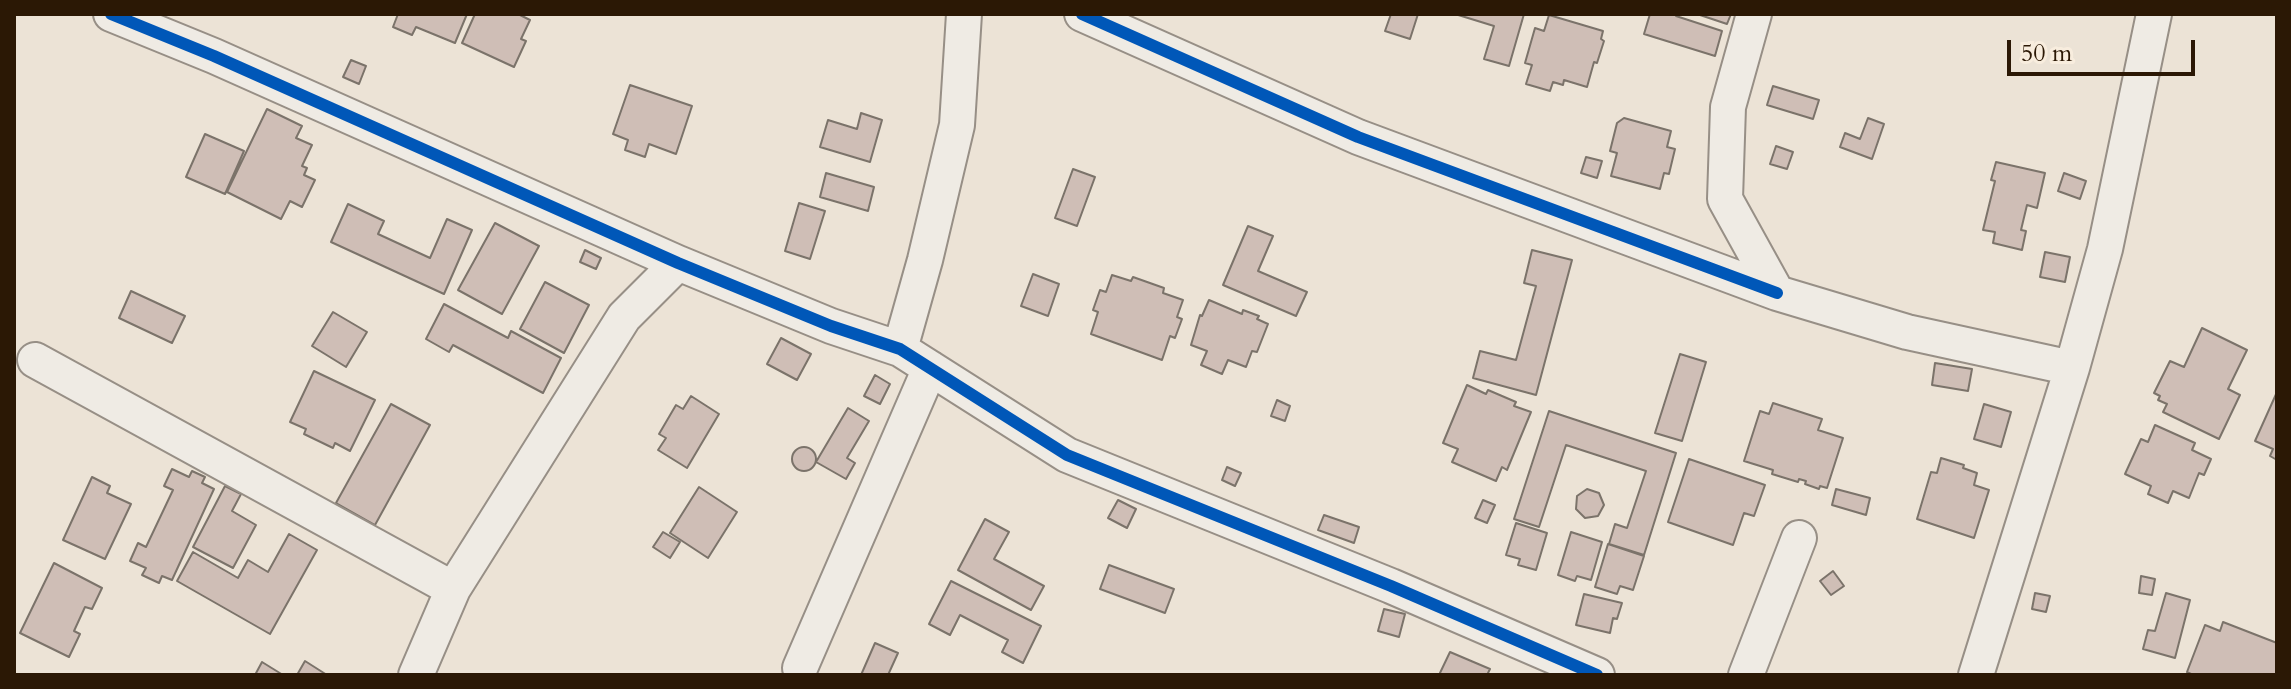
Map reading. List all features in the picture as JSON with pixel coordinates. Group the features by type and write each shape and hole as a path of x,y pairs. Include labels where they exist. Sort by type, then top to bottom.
{"street":[{"path":"111,14 214,56 678,263 831,326 900,349 1067,455 1391,586 1597,675"},
{"path":"900,349 957,125 964,14"},
{"path":"1082,14 1358,137 1777,293 1907,332 2072,368"},
{"path":"1754,14 1728,107 1725,199 1777,293"},
{"path":"1976,675 2072,368 2105,249 2154,14"},
{"path":"416,675 453,589 624,317 678,263"},
{"path":"35,360 453,589"},
{"path":"800,668 930,368"},
{"path":"1746,675 1799,538"}],"building":[{"path":"398,14 467,14 455,43 416,27 412,35 393,27"},
{"path":"475,14 518,14 530,20 521,39 526,41 514,67 462,43"},
{"path":"1391,14 1418,14 1410,39 1385,31"},
{"path":"1455,14 1524,14 1509,66 1484,59 1494,26"},
{"path":"1650,14 1676,14 1722,31 1715,56 1644,34"},
{"path":"1697,14 1731,14 1727,24"},
{"path":"1549,15 1603,31 1601,39 1604,41 1587,87 1564,80 1563,85 1553,82 1550,91 1526,84 1532,65 1525,63 1535,28 1544,31"},
{"path":"351,60 366,66 359,84 343,77"},
{"path":"630,85 692,106 676,154 649,144 645,157 625,150 628,140 613,134"},
{"path":"1773,86 1819,100 1813,119 1767,105"},
{"path":"267,109 302,126 296,138 312,145 302,166 307,168 304,175 315,180 302,207 290,201 281,219 227,192"},
{"path":"861,113 882,120 870,162 820,147 828,120 857,129"},
{"path":"1624,118 1671,131 1667,147 1675,149 1669,174 1664,173 1660,189 1611,176 1617,153 1610,151 1617,123"},
{"path":"1868,118 1884,124 1872,159 1840,147 1845,133 1860,139"},
{"path":"205,134 244,151 225,194 186,177"},
{"path":"1776,146 1793,152 1787,169 1770,164"},
{"path":"1586,157 1602,161 1597,178 1581,173"},
{"path":"1996,162 2045,173 2037,208 2027,205 2021,230 2026,231 2022,250 1993,243 1995,232 1983,230 1995,181 1991,180"},
{"path":"1073,169 1095,177 1077,226 1055,218"},
{"path":"826,173 874,187 868,211 820,197"},
{"path":"2064,173 2086,181 2080,199 2058,191"},
{"path":"799,203 825,211 810,259 785,251"},
{"path":"348,204 384,221 378,234 430,258 447,219 472,230 444,294 331,242"},
{"path":"495,223 539,246 502,314 458,290"},
{"path":"1248,226 1273,236 1258,271 1307,292 1296,316 1223,285"},
{"path":"585,250 601,258 596,269 580,262"},
{"path":"1532,250 1572,260 1536,395 1473,378 1480,351 1516,360 1536,286 1524,283"},
{"path":"2045,252 2070,257 2065,282 2040,277"},
{"path":"1033,274 1059,284 1048,316 1021,306"},
{"path":"1112,275 1131,281 1133,277 1164,288 1163,293 1183,300 1177,317 1182,319 1175,338 1170,336 1162,360 1091,334 1098,312 1093,310 1100,290 1106,292"},
{"path":"545,282 589,305 564,353 520,329"},
{"path":"131,291 185,316 172,343 119,318"},
{"path":"1209,300 1242,314 1243,310 1259,316 1257,319 1268,324 1257,352 1252,351 1246,367 1228,360 1222,374 1201,365 1207,351 1191,345 1200,315"},
{"path":"444,304 508,338 511,331 561,358 543,393 453,345 449,352 426,339"},
{"path":"333,312 367,332 346,367 312,346"},
{"path":"2202,328 2247,350 2228,389 2240,395 2219,439 2163,412 2167,404 2158,400 2160,396 2154,393 2170,361 2184,367"},
{"path":"781,338 811,354 797,380 767,364"},
{"path":"1680,354 1706,362 1682,441 1655,433"},
{"path":"1935,363 1972,369 1968,391 1932,385"},
{"path":"314,371 375,400 350,451 335,443 333,448 304,434 306,429 290,422"},
{"path":"875,375 890,384 880,404 864,396"},
{"path":"1467,385 1486,394 1488,390 1516,402 1514,406 1531,412 1507,470 1502,467 1496,481 1452,462 1458,449 1443,443"},
{"path":"2277,392 2277,460 2270,456 2273,449 2255,441"},
{"path":"691,396 719,414 687,468 658,450 666,438 659,434 676,405 683,409"},
{"path":"1277,400 1290,406 1285,421 1271,416"},
{"path":"1773,403 1822,419 1818,430 1843,438 1827,488 1820,486 1819,489 1805,484 1806,481 1799,479 1798,482 1772,474 1773,470 1744,461 1760,411 1769,414"},
{"path":"391,404 430,425 375,525 336,503"},
{"path":"1984,404 2011,412 2001,447 1974,439"},
{"path":"848,408 869,421 847,458 855,463 846,479 816,462"},
{"path":"1549,411 1676,453 1644,555 1609,544 1615,524 1627,528 1646,471 1566,445 1539,527 1514,519"},
{"path":"2155,425 2195,443 2192,450 2211,459 2204,475 2199,473 2189,498 2173,491 2168,503 2148,494 2151,486 2125,474 2141,439 2148,442"},
{"path":"804,447 812,451 816,459 812,467 804,471 796,467 792,459 796,451"},
{"path":"1941,458 1977,473 1974,485 1989,490 1974,538 1917,519 1931,472 1937,473"},
{"path":"1689,459 1765,485 1754,516 1744,513 1733,545 1668,522"},
{"path":"1227,467 1241,473 1235,486 1222,480"},
{"path":"172,469 189,477 192,471 205,477 202,483 214,489 172,580 162,576 159,583 142,575 146,568 130,561 138,543 146,547 173,490 164,486"},
{"path":"92,477 110,486 107,493 131,504 105,559 63,540"},
{"path":"225,486 241,494 232,511 256,525 233,568 193,547"},
{"path":"699,487 737,512 708,558 670,533"},
{"path":"1587,489 1599,493 1604,505 1598,516 1585,518 1576,509 1577,496"},
{"path":"1836,489 1870,498 1866,515 1832,505"},
{"path":"1118,500 1136,509 1127,528 1108,518"},
{"path":"1483,500 1495,505 1487,523 1475,518"},
{"path":"1324,515 1359,527 1354,543 1318,530"},
{"path":"985,519 1009,532 994,559 1044,586 1031,610 958,570"},
{"path":"1516,523 1547,533 1536,570 1518,565 1520,559 1506,555"},
{"path":"663,532 680,542 670,558 653,547"},
{"path":"1571,532 1602,542 1591,580 1577,576 1575,581 1558,575"},
{"path":"289,534 317,550 270,634 177,581 193,552 238,578 248,560 268,572"},
{"path":"1608,544 1644,556 1633,590 1620,586 1617,594 1595,587"},
{"path":"54,563 102,588 92,609 85,607 74,631 80,634 69,657 20,633"},
{"path":"1109,565 1174,589 1165,613 1100,589"},
{"path":"1833,571 1844,586 1831,595 1820,581"},
{"path":"2141,576 2155,579 2152,595 2139,593"},
{"path":"951,581 1041,626 1023,663 1002,652 1008,640 960,615 950,635 929,624"},
{"path":"2035,593 2050,596 2046,612 2032,609"},
{"path":"2166,593 2190,600 2175,658 2143,649 2148,630 2155,631"},
{"path":"1584,594 1622,603 1617,619 1613,618 1610,633 1576,625"},
{"path":"1384,609 1405,614 1399,637 1378,631"},
{"path":"2223,622 2277,643 2277,675 2193,675 2187,672 2205,625 2220,631"},
{"path":"875,643 898,653 888,675 861,675"},
{"path":"1450,652 1490,669 1487,675 1439,675"},
{"path":"305,661 327,675 297,675"},
{"path":"262,662 283,675 255,675"}],"cycle path":[{"path":"111,14 214,56 678,263 831,326 900,349 1067,455 1391,586 1597,675"},
{"path":"1082,14 1358,137 1777,293"}]}
